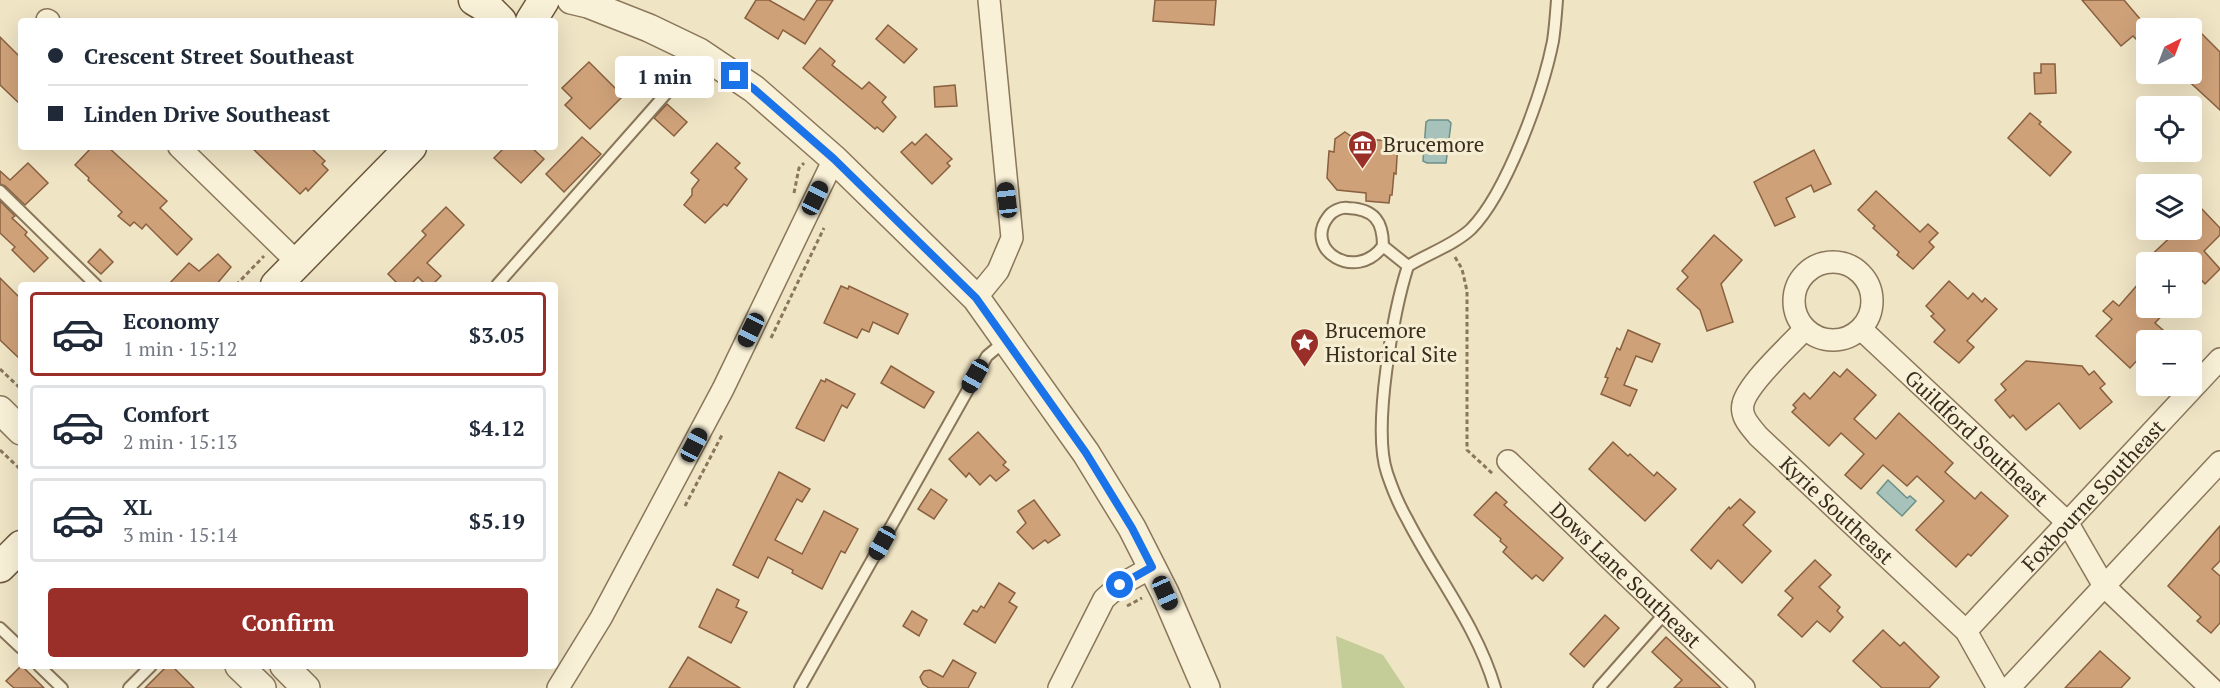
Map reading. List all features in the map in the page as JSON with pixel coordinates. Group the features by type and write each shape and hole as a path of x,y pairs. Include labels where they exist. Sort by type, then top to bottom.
{"main road":[{"path":"474,0 498,18"},
{"path":"533,18 544,0"},
{"path":"279,282 408,150"},
{"path":"0,567 18,549"}],"street":[{"path":"571,0 588,4 649,28 699,52 754,89 834,159 976,298 1086,453 1132,528 1206,688"},
{"path":"976,298 998,271 1012,238 989,0"},
{"path":"182,150 298,263"},
{"path":"558,688 601,618 680,472 834,159"},
{"path":"1824,262 1841,262 1857,269 1868,282 1872,298 1870,315 1861,329 1848,338 1833,341 1818,338 1805,329 1796,315 1793,298 1798,282 1809,269 1824,262"},
{"name":"Kyrie Southeast","path":"1805,329 1752,385 1743,404 1744,419 1758,436 1966,631 1998,688"},
{"name":"Guildford Southeast","path":"1861,329 2067,522 2104,586 2211,688"},
{"name":"Foxbourne Southeast","path":"1966,631 2220,359"},
{"path":"0,410 18,428"},
{"name":"Dows Lane Southeast","path":"1508,461 1743,688"},
{"path":"2009,688 2220,462"},
{"path":"1059,688 1104,599 1120,585 1152,567"},
{"path":"242,669 262,688"},
{"path":"287,669 306,688"}],"lane":[{"path":"1495,688 1488,663 1407,519 1386,471 1381,421 1389,355 1403,281 1408,267 1470,230 1503,179 1532,114 1553,41 1557,0"},
{"path":"500,282 678,80 699,52"},
{"path":"0,191 93,282"},
{"path":"1383,246 1376,255 1365,262 1348,263 1336,259 1326,249 1320,236 1322,225 1330,214 1344,207 1362,209 1376,218 1383,231 1383,246 1408,267"},
{"path":"800,688 987,356 1005,341"},
{"path":"1599,688 1666,612"},
{"path":"0,628 18,645"},
{"path":"42,669 62,688"},
{"path":"129,688 148,669"}],"path":[{"path":"239,282 267,253"},
{"path":"0,369 18,386"},
{"path":"0,450 18,467"}],"green space":[{"path":"1336,636 1383,655 1405,688 1342,688"}],"water":[{"path":"1448,120 1451,123 1446,163 1423,161 1426,122"},
{"path":"1888,480 1907,498 1910,496 1916,501 1902,516 1877,493"}],"building":[{"path":"756,0 769,0 804,20 817,0 833,0 805,44 783,30 778,39 745,18"},
{"path":"1155,0 1216,0 1214,25 1153,21"},
{"path":"2082,0 2124,0 2139,18 2136,18 2136,39 2133,36 2121,46"},
{"path":"888,25 917,49 904,63 876,39"},
{"path":"2202,34 2220,52 2220,110 2192,84 2202,84"},
{"path":"0,37 18,55 18,102 0,85"},
{"path":"820,48 835,61 832,65 862,89 869,82 886,97 882,102 896,117 883,132 877,127 875,129 803,68"},
{"path":"589,62 623,96 590,129 565,105 572,98 562,88"},
{"path":"2041,64 2055,64 2056,93 2035,94 2034,73 2041,73"},
{"path":"955,85 957,106 935,107 934,87"},
{"path":"667,104 687,122 674,136 654,118"},
{"path":"2030,113 2071,152 2050,176 2008,138"},
{"name":"Brucemore","path":"1345,132 1355,139 1398,141 1396,174 1394,173 1389,203 1366,201 1366,193 1337,190 1327,178 1329,151 1334,152 1335,139"},
{"path":"926,134 952,159 947,163 950,166 932,184 901,152 912,142 915,145"},
{"path":"582,137 601,154 564,192 546,174"},
{"path":"717,143 740,163 735,168 747,179 727,206 724,204 705,223 684,205 699,180 691,173"},
{"path":"89,150 111,150 167,201 160,208 192,239 177,255 146,224 142,229 134,222 130,226 118,216 122,212 75,165"},
{"path":"254,150 313,150 325,161 322,164 328,170 308,191 306,188 300,194"},
{"path":"502,150 534,150 544,159 521,183 494,158"},
{"path":"1814,150 1831,184 1814,192 1811,185 1786,198 1795,217 1775,226 1754,182"},
{"path":"28,163 48,183 25,205 0,184 0,171 10,180"},
{"path":"1876,191 1920,232 1928,224 1938,233 1929,242 1934,247 1913,269 1897,255 1899,252 1873,228 1875,226 1858,210"},
{"path":"0,201 15,216 12,218 27,232 25,235 48,258 34,272 12,250 15,247 0,233"},
{"path":"446,207 464,225 427,263 441,276 435,282 423,282 418,277 413,282 396,282 388,274 426,235 422,231"},
{"path":"2202,209 2220,228 2220,235 2204,251 2220,269 2205,284 2202,281 2202,252 2155,252 2167,240 2202,240"},
{"path":"1714,235 1742,260 1721,284 1733,322 1707,331 1700,310 1677,289 1688,277 1682,271"},
{"path":"100,249 113,262 101,274 88,262"},
{"path":"218,254 231,267 218,282 171,282 189,263 199,271"},
{"path":"0,278 18,296 18,357 0,340"},
{"path":"1949,281 1968,299 1973,293 1982,302 1985,298 1997,309 1967,341 1974,347 1959,363 1934,342 1945,330 1931,316 1934,314 1926,306"},
{"path":"841,286 848,289 849,286 908,314 898,334 873,322 869,332 862,329 857,338 824,323"},
{"path":"2136,286 2136,318 2160,318 2155,323 2163,330 2136,330 2136,362 2130,368 2096,336 2112,319 2103,311 2113,301 2119,306"},
{"path":"1628,330 1660,344 1652,362 1636,356 1624,385 1637,390 1630,406 1601,394 1608,378 1605,377 1617,348 1620,350"},
{"path":"2026,361 2082,366 2089,375 2094,371 2105,384 2100,388 2112,402 2080,429 2059,403 2026,430 2013,415 2010,418 1995,400 2006,390 2001,384"},
{"path":"891,366 934,392 924,408 881,383"},
{"path":"1847,369 1876,395 1854,419 1876,439 1899,413 1953,463 1945,472 1975,499 1981,492 2008,516 1971,556 1968,554 1956,567 1916,530 1944,501 1917,476 1907,486 1883,465 1861,489 1845,475 1864,454 1841,433 1829,446 1792,412 1796,408 1793,405 1804,393 1810,399 1834,372 1840,377"},
{"path":"826,379 855,394 847,408 842,405 824,441 796,428 821,380 825,382"},
{"path":"978,432 1006,462 1003,465 1009,470 996,481 990,475 980,485 969,473 966,477 949,459"},
{"path":"1613,442 1654,476 1657,472 1676,489 1645,521 1589,469"},
{"path":"779,472 810,489 802,502 797,499 775,540 802,554 824,511 858,529 845,553 841,551 822,589 768,557 758,578 733,565"},
{"path":"931,489 947,500 934,519 918,509"},
{"path":"1496,492 1507,502 1504,505 1563,558 1543,581 1536,575 1532,579 1503,552 1507,547 1500,541 1501,539 1474,515"},
{"path":"1740,499 1755,512 1743,525 1771,551 1742,583 1718,560 1711,569 1691,550 1729,507 1730,509"},
{"path":"1034,500 1060,535 1048,543 1045,540 1033,549 1017,532 1026,523 1018,511"},
{"path":"2220,526 2220,561 2212,569 2220,576 2220,623 2211,633 2197,621 2201,617 2168,586"},
{"path":"1815,560 1831,575 1819,587 1840,607 1837,611 1843,617 1830,632 1817,621 1802,637 1778,615 1793,598 1785,591"},
{"path":"999,583 1015,593 1009,602 1017,607 995,643 964,624 973,610 977,612 981,606 984,608"},
{"path":"717,589 739,600 736,607 747,612 731,643 699,627"},
{"path":"912,611 927,620 919,636 903,626"},
{"path":"1605,615 1619,628 1584,667 1570,654"},
{"path":"1883,630 1900,646 1904,642 1939,677 1929,688 1882,688 1853,661"},
{"path":"1666,637 1721,688 1674,688 1682,680 1652,652"},
{"path":"2100,651 2130,678 2121,688 2065,688"},
{"path":"688,657 740,688 669,688"},
{"path":"953,660 976,673 968,688 929,688 923,684 920,677 924,671 930,670 943,677"},
{"path":"18,669 25,669 44,688 14,688 6,681"},
{"path":"164,669 175,669 194,688 145,688"}],"place":[{"name":"Brucemore","path":"1362,170"},
{"name":"Brucemore Historical Site","path":"1304,368"}],"route":[{"path":"735,76 754,89 834,159 976,298 1086,453 1132,528 1152,567 1120,585"}]}
